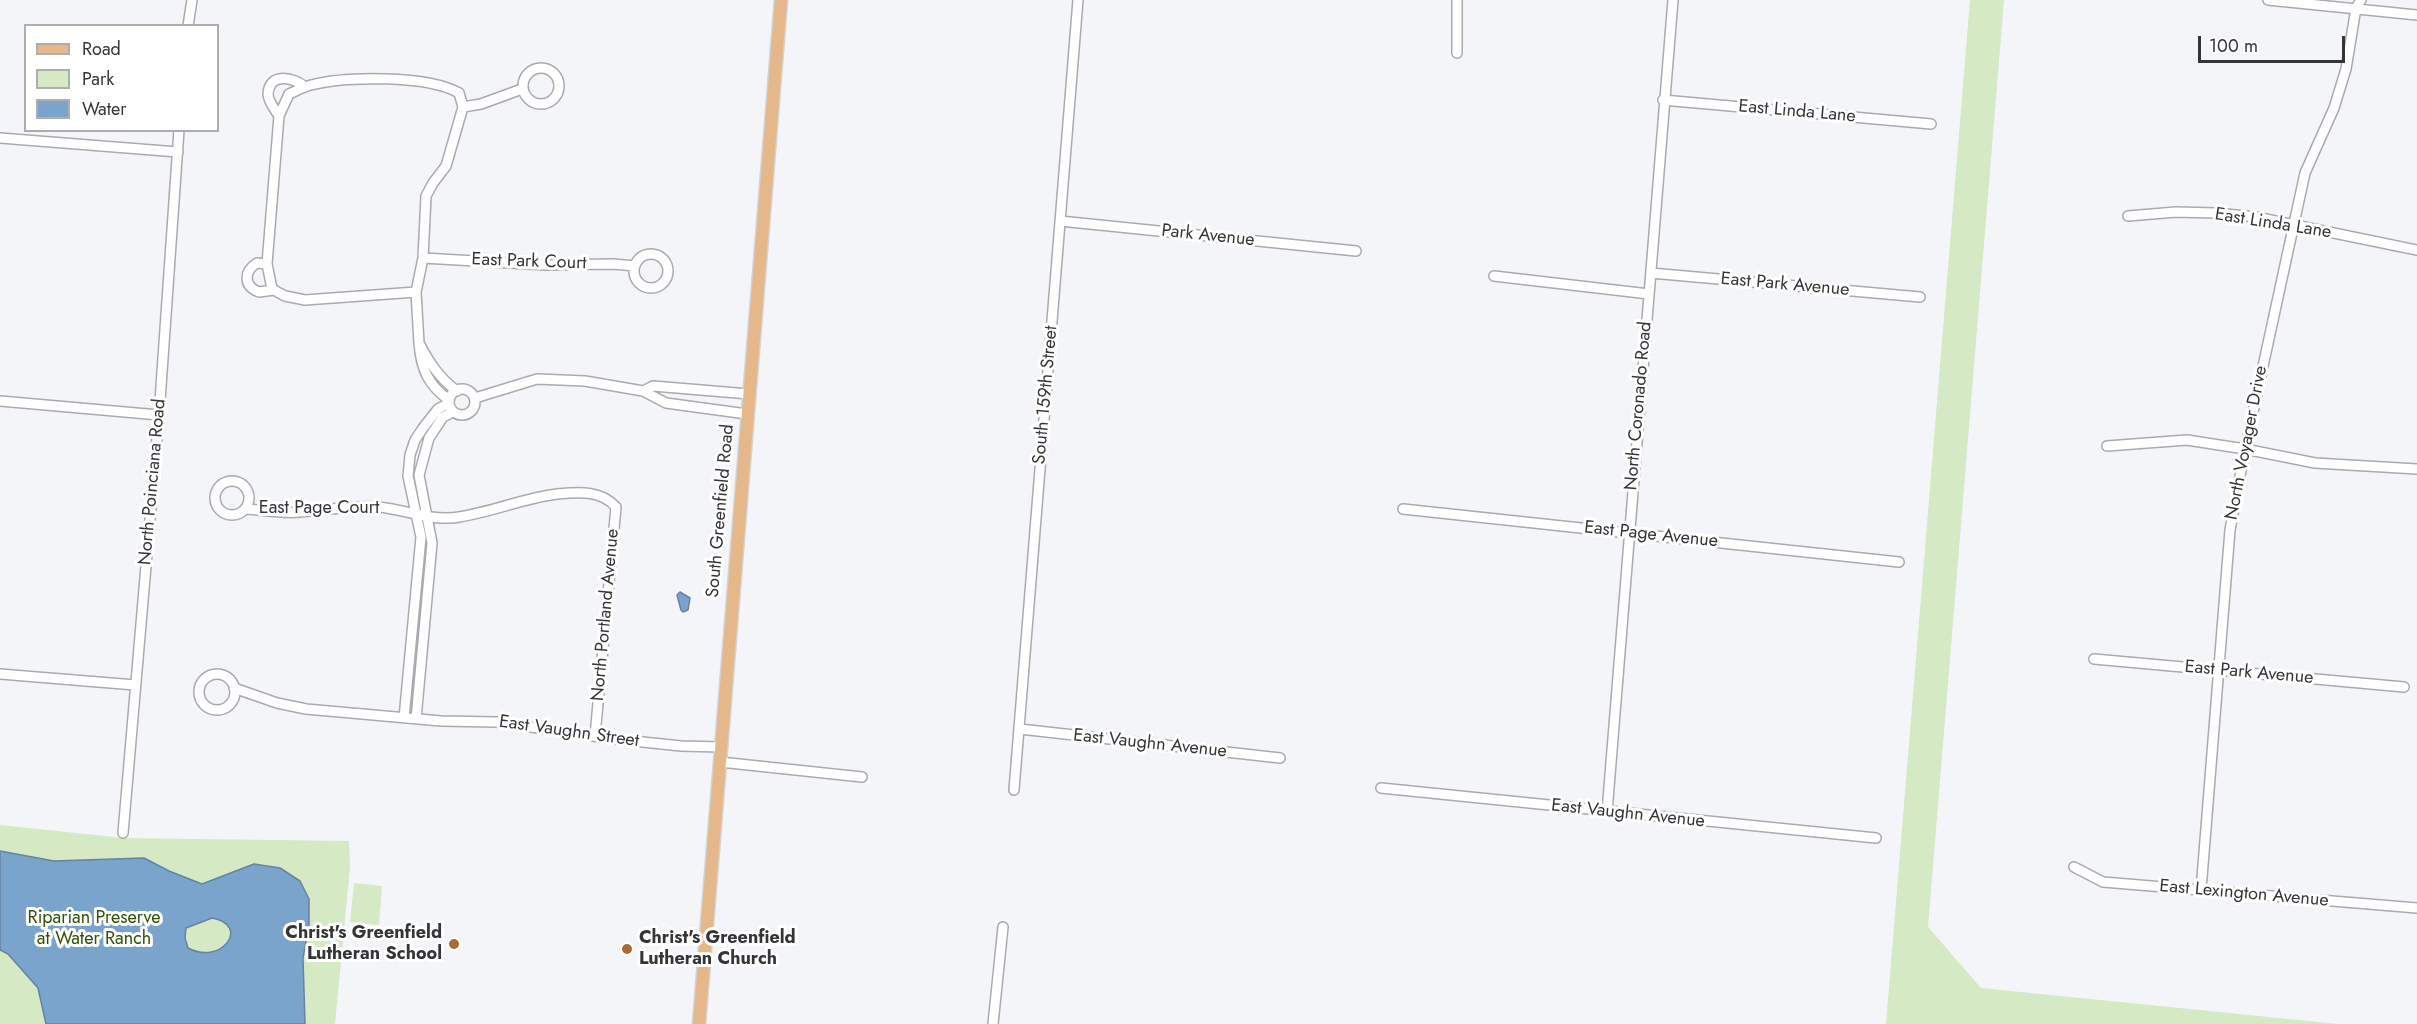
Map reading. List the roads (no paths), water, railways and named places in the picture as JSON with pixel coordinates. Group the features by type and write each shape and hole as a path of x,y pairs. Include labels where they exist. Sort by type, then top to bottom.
{"main road":[{"name":"South Greenfield Road","path":"699,1024 781,0"}],"street":[{"path":"188,24 192,0"},
{"name":"South 159th Street","path":"1014,790 1078,0"},
{"path":"1457,0 1457,53"},
{"name":"North Coronado Road","path":"1607,812 1673,0"},
{"path":"2268,0 2357,3 2417,15"},
{"name":"North Voyager Drive","path":"2201,890 2230,530 2245,449 2305,173 2334,108 2346,69 2357,3"},
{"path":"538,68 554,73 559,84 556,96 546,104 533,103 522,89 527,73 538,68"},
{"path":"279,116 269,99 268,92 272,85 286,77 297,80 305,87"},
{"path":"273,289 267,264 279,116 289,94 305,87 374,78 447,86 459,93 463,107 446,166 426,196 423,258 416,292 420,361 428,380 461,416 470,414 475,406 475,398"},
{"path":"463,107 481,104 522,89"},
{"name":"East Linda Lane","path":"1664,100 1931,124"},
{"name":"North Poinciana Road","path":"123,833 159,415 179,132"},
{"path":"0,138 178,153"},
{"name":"East Linda Lane","path":"2128,216 2176,212 2256,217 2417,250"},
{"name":"Park Avenue","path":"1060,221 1356,251"},
{"name":"East Park Court","path":"423,258 545,265 635,266"},
{"path":"267,264 257,262 249,267 246,276 253,290 259,292 273,289 285,296 305,300 416,292"},
{"name":"East Park Avenue","path":"1651,273 1920,297"},
{"path":"1494,276 1649,294"},
{"path":"419,343 441,377 457,391 465,390 475,398"},
{"path":"475,398 537,379 585,381 643,391 666,403 747,414"},
{"path":"643,391 653,386 749,394"},
{"path":"692,407 693,389"},
{"path":"416,718 432,543 418,475 429,438 457,391"},
{"path":"0,401 159,415"},
{"path":"404,718 421,537 408,476 410,455 423,428 438,409 450,405"},
{"path":"2108,446 2187,440 2315,463 2417,469"},
{"name":"North Portland Avenue","path":"428,517 457,518 539,496 574,492 597,494 608,498 616,507 595,736"},
{"name":"East Page Court","path":"245,509 297,513 379,507 428,517"},
{"name":"East Page Avenue","path":"1403,509 1899,562"},
{"path":"413,628 424,630"},
{"name":"East Park Avenue","path":"2094,659 2404,687"},
{"path":"0,674 135,685"},
{"name":"East Vaughn Street","path":"234,688 278,703 306,709 441,721 496,722 681,746 721,747"},
{"name":"East Vaughn Avenue","path":"1020,729 1280,759"},
{"path":"720,762 862,777"},
{"name":"East Vaughn Avenue","path":"1381,788 1876,838"},
{"name":"East Lexington Avenue","path":"2074,867 2103,882 2417,908"},
{"path":"993,1024 1003,927"}],"water":[{"path":"680,592 690,598 688,610 683,612 677,595"},
{"name":"Riparian Preserve at Water Ranch","path":"0,851 54,861 144,858 202,884 254,864 280,868 300,881 309,899 309,926 303,958 305,1024 46,1024 38,988 8,954 0,950","holes":["212,918 224,922 231,935 221,948 212,952 200,952 188,948 185,938 186,928"]}],"place":[{"name":"Christ's Greenfield Lutheran School","path":"454,944"},
{"name":"Christ's Greenfield Lutheran Church","path":"627,949"}]}
